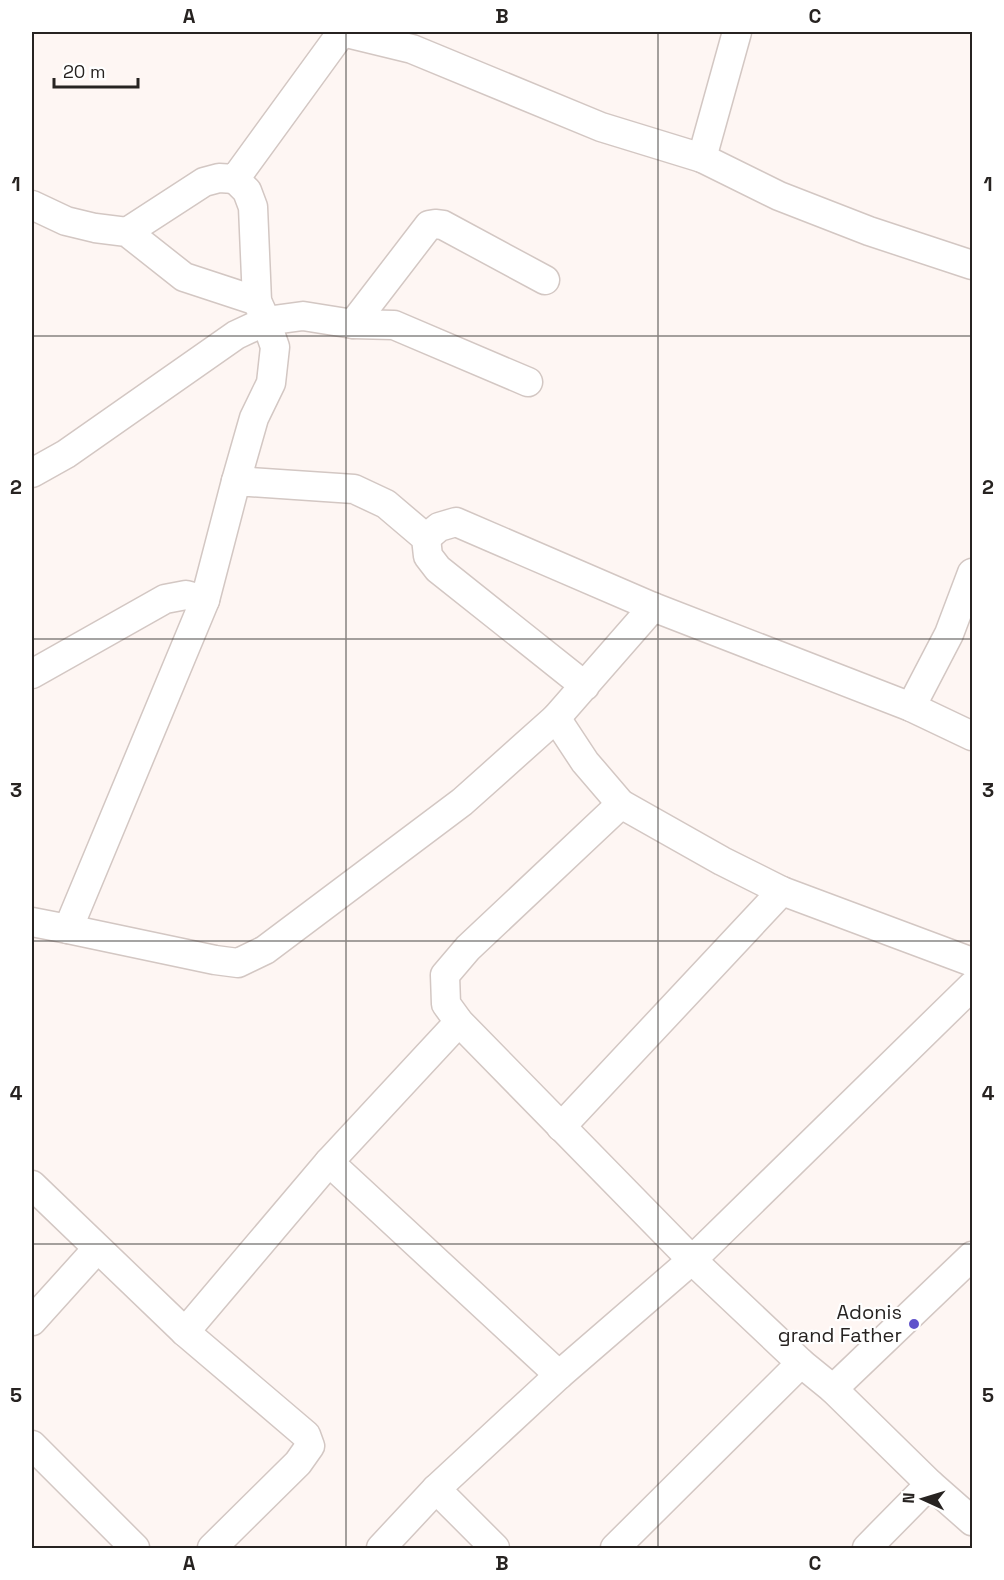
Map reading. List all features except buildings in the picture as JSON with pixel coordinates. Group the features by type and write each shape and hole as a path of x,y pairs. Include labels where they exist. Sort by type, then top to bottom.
{"street":[{"path":"235,179 342,32 417,40 601,127 702,158 779,196 869,231 972,265"},
{"path":"702,158 737,32"},
{"path":"68,929 205,600 254,418 271,383 275,347 262,311 253,207 247,191 235,179 219,178 204,182 127,232"},
{"path":"32,205 66,221 127,232 184,277 262,311 353,324 394,325 528,382"},
{"path":"353,324 429,225 443,225 545,280"},
{"path":"32,473 66,454 236,335 262,311"},
{"path":"236,481 354,489 386,504 426,538 428,556 438,569 585,686"},
{"path":"426,538 439,526 456,522 653,608 911,707 972,736"},
{"path":"911,707 949,634 972,573"},
{"path":"32,674 165,599 186,595 205,600"},
{"path":"32,922 237,963 264,950 462,802 556,718 653,608"},
{"path":"556,718 585,762 621,804 722,861 782,891 972,962"},
{"path":"621,804 468,948 445,975 446,1004 459,1022 692,1260 972,1521"},
{"path":"561,1127 782,891"},
{"path":"381,1548 436,1489 559,1375 692,1260 972,986"},
{"path":"185,1332 329,1162 459,1022"},
{"path":"329,1162 559,1375"},
{"path":"32,1185 97,1250 185,1332 306,1434 310,1446 298,1463 212,1548"},
{"path":"32,1321 97,1250"},
{"path":"833,1389 972,1256"},
{"path":"615,1548 801,1363"},
{"path":"32,1445 135,1548"},
{"path":"867,1548 930,1484"},
{"path":"436,1489 495,1548"}],"place":[{"name":"Adonis grand Father","path":"914,1324"}]}
